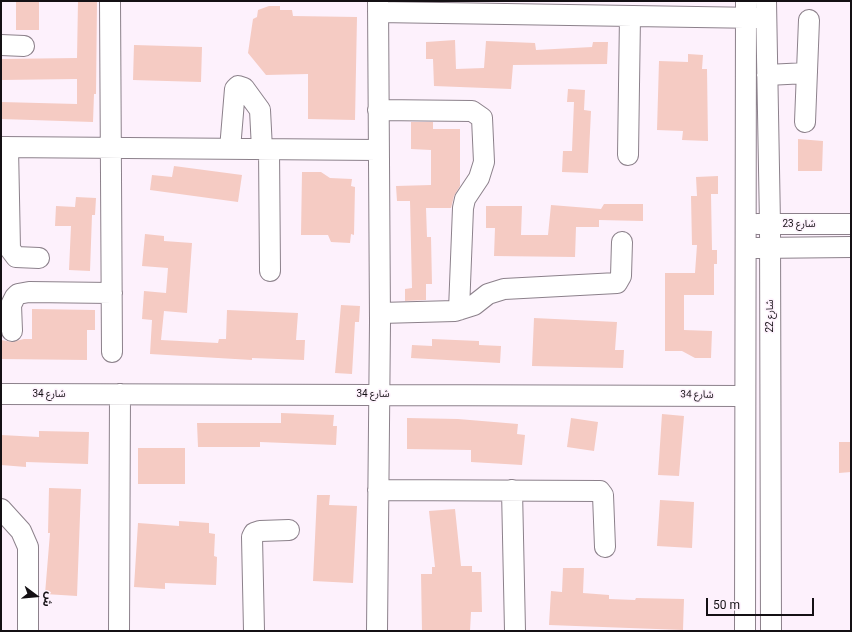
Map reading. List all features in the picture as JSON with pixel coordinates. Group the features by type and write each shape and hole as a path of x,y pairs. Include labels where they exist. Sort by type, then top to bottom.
{"street":[{"path":"110,1 112,352"},
{"path":"363,631 377,631 380,313 378,6 547,8 630,16 766,9"},
{"path":"745,631 746,9"},
{"name":"شارع 22","path":"766,9 770,224 771,631"},
{"path":"628,155 630,16"},
{"path":"805,122 809,20"},
{"path":"1,45 24,46"},
{"path":"767,75 807,73"},
{"path":"230,149 235,90 238,86 244,88 260,110 265,149 270,271"},
{"path":"378,110 472,111 482,118 484,162 479,178 469,191 463,208 459,310"},
{"path":"39,258 19,258 10,250 4,147 378,150"},
{"name":"شارع 23","path":"746,225 851,224"},
{"path":"380,313 459,310 474,304 496,290 617,283 621,276 622,242"},
{"path":"746,248 851,247"},
{"path":"12,331 11,305 18,294 29,292 112,293"},
{"name":"شارع 34","path":"1,394 745,396"},
{"path":"119,631 120,394"},
{"path":"378,490 600,491 603,495 605,547"},
{"path":"512,490 515,631"},
{"path":"1,509 21,531 28,547 28,631"},
{"path":"254,631 252,537 254,533 260,531 289,530"}],"building":[{"path":"16,1 39,1 39,30 16,30"},
{"path":"78,1 97,1 96,94 94,94 93,122 1,119 1,102 77,104 77,79 1,80 1,59 77,58"},
{"path":"269,6 280,6 280,10 292,10 293,16 357,17 355,120 308,119 308,74 266,75 248,53 253,19 257,17 258,10"},
{"path":"455,40 456,69 484,68 486,41 535,43 536,50 592,47 593,42 608,42 607,64 513,65 511,89 434,86 433,59 426,59 426,42"},
{"path":"134,45 202,47 201,82 133,80"},
{"path":"688,54 703,55 702,69 707,69 708,141 682,140 683,131 657,130 659,61 688,62"},
{"path":"568,89 585,90 584,110 591,111 588,173 562,172 563,151 572,151 574,102 567,102"},
{"path":"411,122 433,122 433,129 460,129 460,186 454,196 451,208 426,208 427,237 431,237 432,284 426,284 426,300 405,301 405,289 412,288 410,201 397,201 396,186 431,185 431,150 411,149"},
{"path":"798,139 823,141 822,171 798,171"},
{"path":"174,166 242,175 238,202 150,190 152,175 172,177"},
{"path":"302,172 321,172 330,178 352,179 351,186 355,187 354,235 351,234 350,243 331,242 328,235 301,235"},
{"path":"718,176 718,194 711,194 712,250 717,250 717,264 714,264 714,295 684,295 684,330 712,331 711,358 695,358 682,351 665,351 665,273 695,273 697,245 692,245 691,196 697,196 696,177"},
{"path":"76,197 96,198 95,215 92,215 90,271 69,270 71,226 55,226 56,206 75,207"},
{"path":"604,204 643,204 643,221 599,220 599,227 576,227 575,257 494,256 495,228 486,228 486,206 522,206 521,235 548,235 551,205 601,209"},
{"path":"145,234 164,236 164,241 192,243 187,313 164,311 161,340 218,343 219,339 226,339 227,310 298,313 296,340 305,340 304,360 252,358 252,360 150,354 152,320 142,319 144,291 166,293 168,268 142,266"},
{"path":"341,305 360,306 359,322 355,322 352,374 335,373"},
{"path":"32,309 95,310 95,330 87,330 87,360 1,359 1,340 12,342 32,339"},
{"path":"534,318 617,322 615,350 624,350 623,368 532,366"},
{"path":"432,339 479,341 479,345 501,346 500,363 411,358 412,345 432,346"},
{"path":"281,413 334,415 333,426 337,426 336,445 260,442 260,447 198,447 197,423 281,423"},
{"path":"662,414 684,416 679,476 658,475"},
{"path":"407,418 458,419 518,424 517,434 525,435 522,465 471,462 471,450 407,449"},
{"path":"571,418 598,422 594,451 567,447"},
{"path":"39,431 89,432 88,464 26,462 26,467 1,465 1,435 39,437"},
{"path":"839,442 851,442 851,472 839,473"},
{"path":"138,448 185,448 185,484 138,484"},
{"path":"49,488 81,489 77,596 45,594 50,533 48,533"},
{"path":"317,495 330,495 329,505 357,506 353,583 313,581"},
{"path":"660,500 694,502 692,548 657,546"},
{"path":"455,509 461,566 472,566 472,572 481,572 482,612 471,612 470,631 422,631 421,574 432,574 432,567 435,567 429,511"},
{"path":"179,521 209,523 209,533 215,534 214,556 217,557 216,585 165,583 165,589 134,587 138,523 179,526"},
{"path":"563,568 584,568 583,593 609,595 609,599 684,599 683,630 549,625 551,591 562,592"}]}
